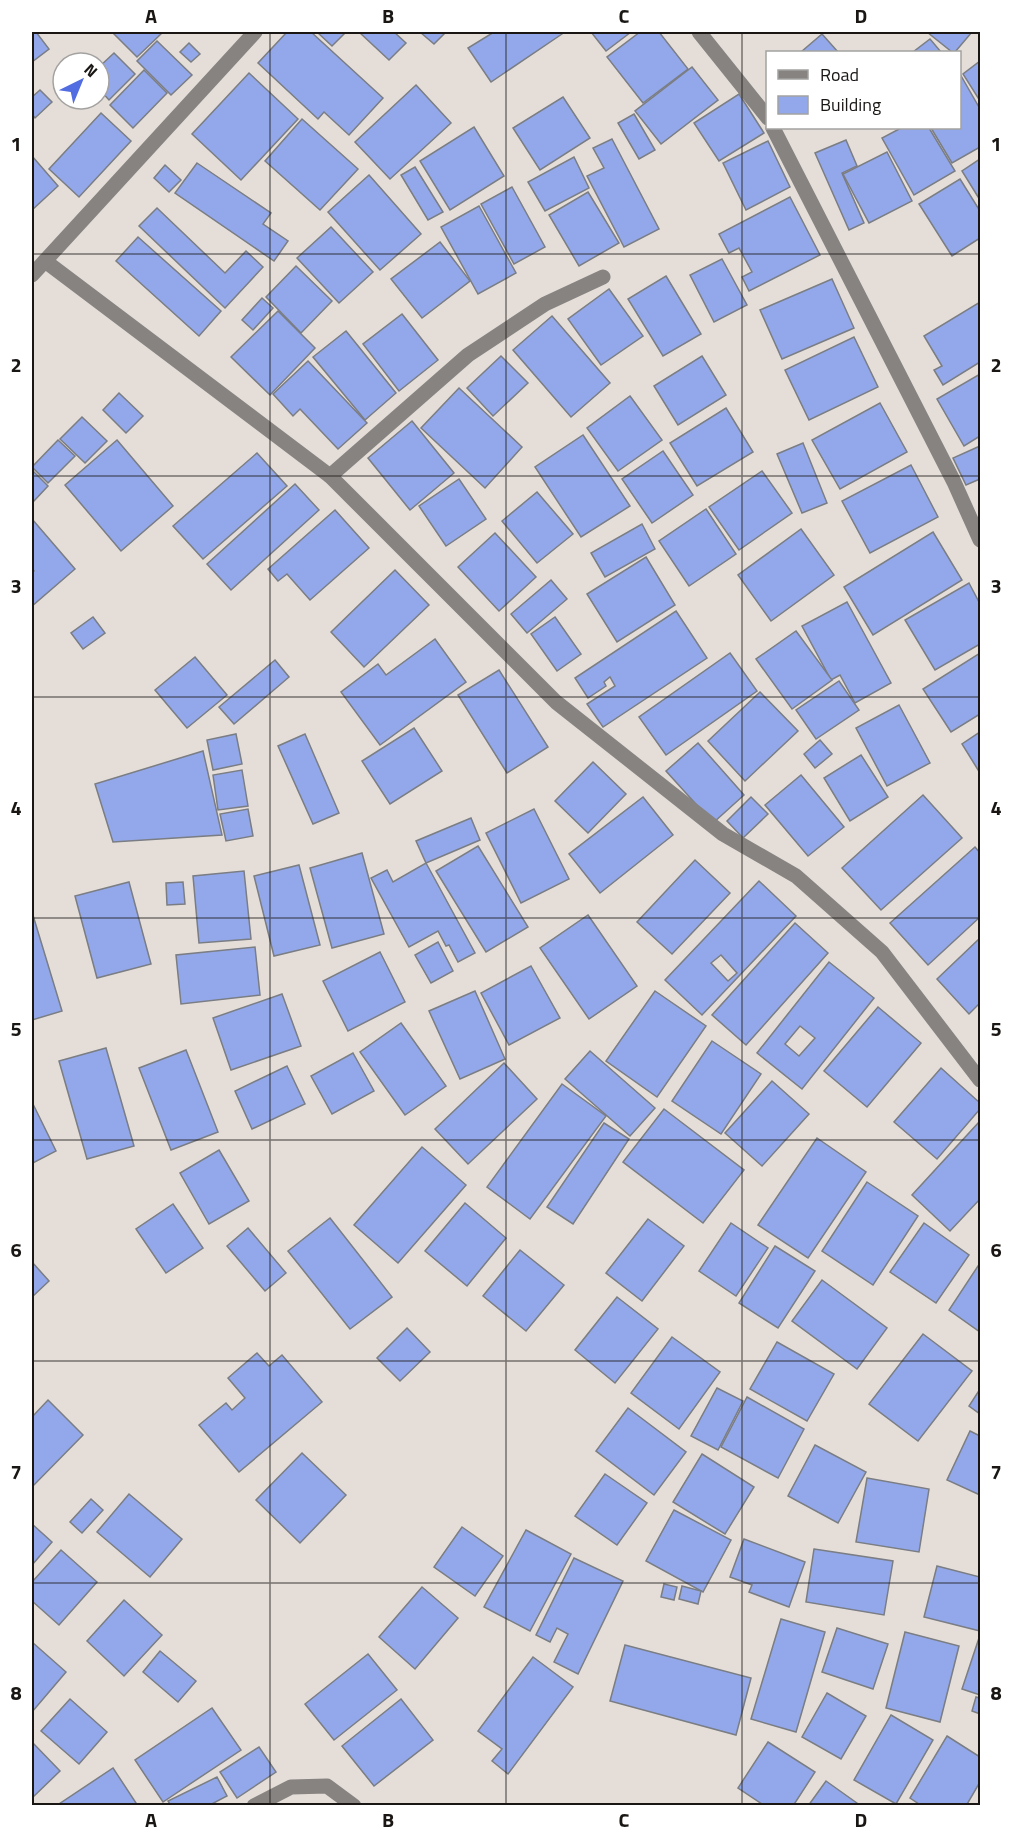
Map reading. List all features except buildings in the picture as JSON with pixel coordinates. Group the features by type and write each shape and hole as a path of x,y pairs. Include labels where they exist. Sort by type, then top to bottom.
{"street":[{"path":"32,275 255,32"},
{"path":"699,32 766,116"},
{"path":"774,129 954,482 981,540"},
{"path":"45,261 330,476 556,702 723,834 796,876 882,952 981,1080"},
{"path":"330,476 468,355 545,304 603,277"},
{"path":"254,1806 291,1787 327,1786 354,1806"}]}
